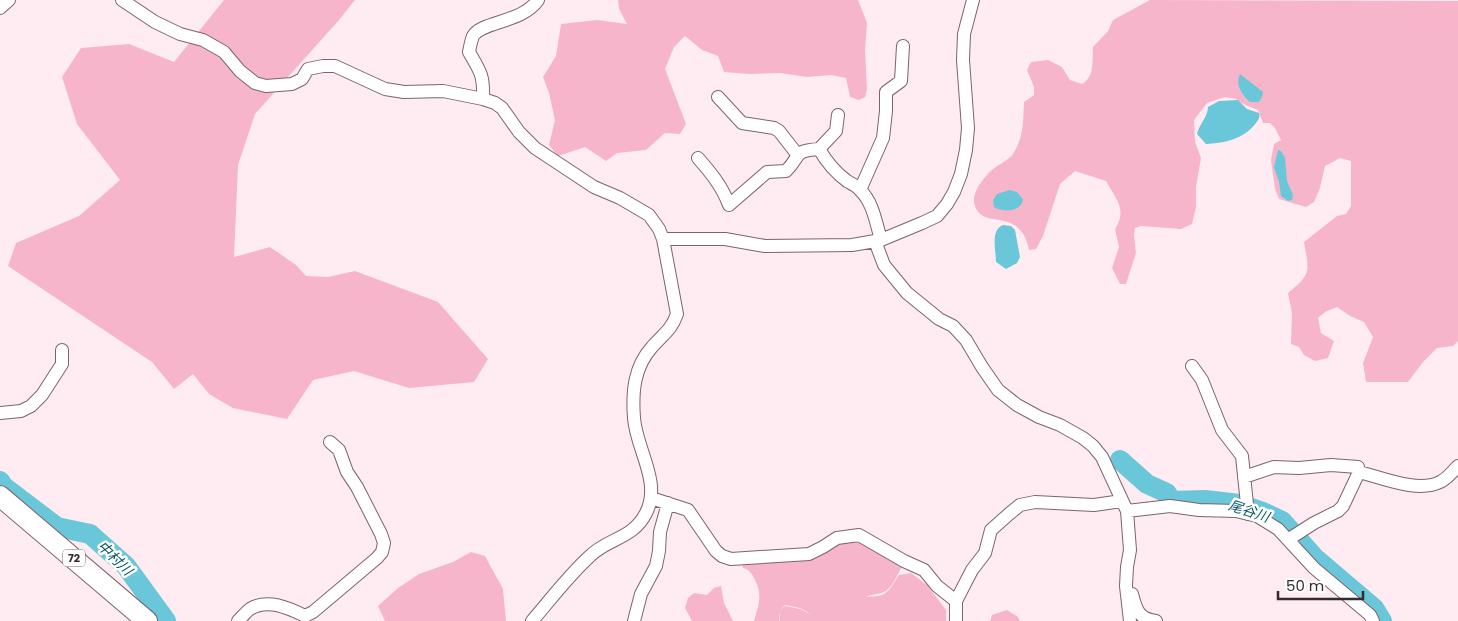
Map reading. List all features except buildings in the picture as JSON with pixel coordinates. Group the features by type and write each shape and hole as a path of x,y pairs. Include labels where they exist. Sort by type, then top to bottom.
{"main road":[{"name":"72","path":"0,496 147,621"}],"street":[{"path":"0,8 9,0"},
{"path":"122,0 155,22 180,34 203,40 224,52 240,71 255,82 266,86 292,84 302,79 308,69 335,66 384,89 404,92 443,91 482,98 495,103 502,108 519,132 535,148 594,187 620,198 648,215 659,229 663,240 677,314 667,333 652,346 643,358 637,371 632,392 638,440 649,475 650,498 647,511 640,523 629,534 592,554 532,621"},
{"path":"482,98 482,74 469,52 473,36 479,30 517,17 529,10 538,0"},
{"path":"663,240 725,239 765,246 852,245 878,240 937,216 954,192 961,174 968,128 963,60 964,34 973,0"},
{"path":"860,190 883,138 886,92 901,81 903,46"},
{"path":"718,97 742,124 774,128 779,131 797,154"},
{"path":"698,158 719,183 729,204 767,172 786,171 797,154 807,150 819,149 836,131 838,115"},
{"path":"819,149 825,159 846,180 860,190 866,198 872,210 884,264 907,293 939,319 953,326 966,340 998,390 1017,405 1083,438 1102,457 1124,506 1130,550 1126,586 1130,621"},
{"path":"0,413 22,412 42,395 62,364 62,350"},
{"path":"1192,366 1202,380 1222,430 1242,456 1248,514"},
{"path":"238,621 250,609 263,605 290,608 305,616 313,612 382,552 384,543 381,534 357,487 347,472 339,450 330,442"},
{"path":"1244,477 1274,467 1299,468 1331,465 1358,467"},
{"path":"1289,539 1338,510 1342,506 1359,472 1416,487 1423,487 1442,481 1458,466"},
{"path":"650,498 688,510 716,551 722,556 731,559 809,554 841,536 859,535 904,561 924,570 937,586 956,601"},
{"path":"956,621 956,601 972,570 985,553 991,530 1020,506 1035,502 1170,506 1200,510 1236,511 1257,516 1278,529 1314,568 1370,615 1373,621"},
{"path":"634,621 641,594 656,566 660,532 668,503"},
{"path":"1127,577 1137,610 1142,617 1156,621"}],"shaded area":[{"path":"224,0 355,0 255,114 238,165 234,257 270,247 296,265 306,276 328,277 355,271 438,302 488,359 474,382 409,388 354,371 313,380 287,419 233,408 209,394 193,374 174,389 152,362 8,266 16,243 79,216 120,180 77,124 62,77 81,48 129,44 174,62"},
{"path":"618,0 858,0 867,23 865,50 867,89 865,97 859,100 850,97 846,78 831,75 807,77 780,73 750,74 724,72 718,56 702,50 685,36 674,47 665,69 686,124 680,134 665,133 646,150 617,153 606,161 585,147 558,156 549,145 555,120 543,77 556,56 561,24 597,20 627,24 619,9"},
{"path":"1150,0 1458,1 1458,341 1453,346 1437,348 1423,362 1408,382 1366,382 1363,363 1373,337 1364,322 1350,316 1337,307 1325,312 1318,318 1321,333 1334,341 1328,358 1315,361 1304,355 1299,347 1291,344 1292,313 1288,293 1301,281 1307,271 1304,242 1337,216 1346,214 1351,206 1351,161 1340,158 1325,166 1320,188 1314,202 1306,207 1279,199 1275,189 1271,160 1274,144 1281,140 1270,123 1263,123 1258,110 1236,99 1225,97 1207,103 1194,120 1195,142 1201,158 1196,187 1196,207 1192,224 1181,229 1141,226 1135,228 1136,253 1126,284 1120,284 1112,268 1119,247 1115,229 1119,222 1120,210 1119,204 1106,181 1075,171 1060,184 1043,236 1036,249 1029,250 1024,236 1018,228 1010,223 986,217 979,213 974,201 976,191 985,177 1011,156 1017,148 1022,129 1024,102 1034,95 1034,87 1027,70 1031,62 1048,60 1062,67 1070,80 1082,84 1091,73 1093,47 1108,31 1113,20"},
{"path":"858,539 903,565 894,582 885,592 866,597 885,594 890,589 899,575 911,573 927,585 946,610 946,621 780,621 779,611 779,621 754,621 759,604 757,584 752,574 743,568 741,563","holes":["785,605 800,608 812,615 800,609 785,606 779,611"]},
{"path":"471,552 485,556 503,589 506,621 385,621 378,606 398,588 419,574 453,562"},
{"path":"721,586 724,603 733,621 692,621 685,608 688,598 694,593 707,595 714,588"},
{"path":"1007,610 1018,617 1020,621 990,621 992,615"}],"water":[{"path":"1240,74 1263,92 1259,102 1250,102 1244,96 1238,82"},
{"path":"1238,100 1247,109 1259,113 1257,122 1246,133 1234,139 1206,144 1197,134 1207,114 1208,107 1219,101"},
{"path":"1278,150 1281,151 1285,158 1287,181 1293,195 1292,200 1288,201 1281,196 1274,167"},
{"path":"1010,190 1017,192 1023,199 1019,207 1007,211 994,207 993,200 997,194"},
{"path":"1003,225 1011,226 1015,230 1020,257 1017,263 1006,269 996,262 995,236 996,231"}],"waterway":[{"name":"尾谷川","path":"1120,460 1147,484 1167,493 1170,501 1205,500 1239,504 1282,521 1314,557 1374,608 1382,621"},
{"name":"中村川","path":"0,481 3,486 57,527 90,534 126,566 166,621"}]}
